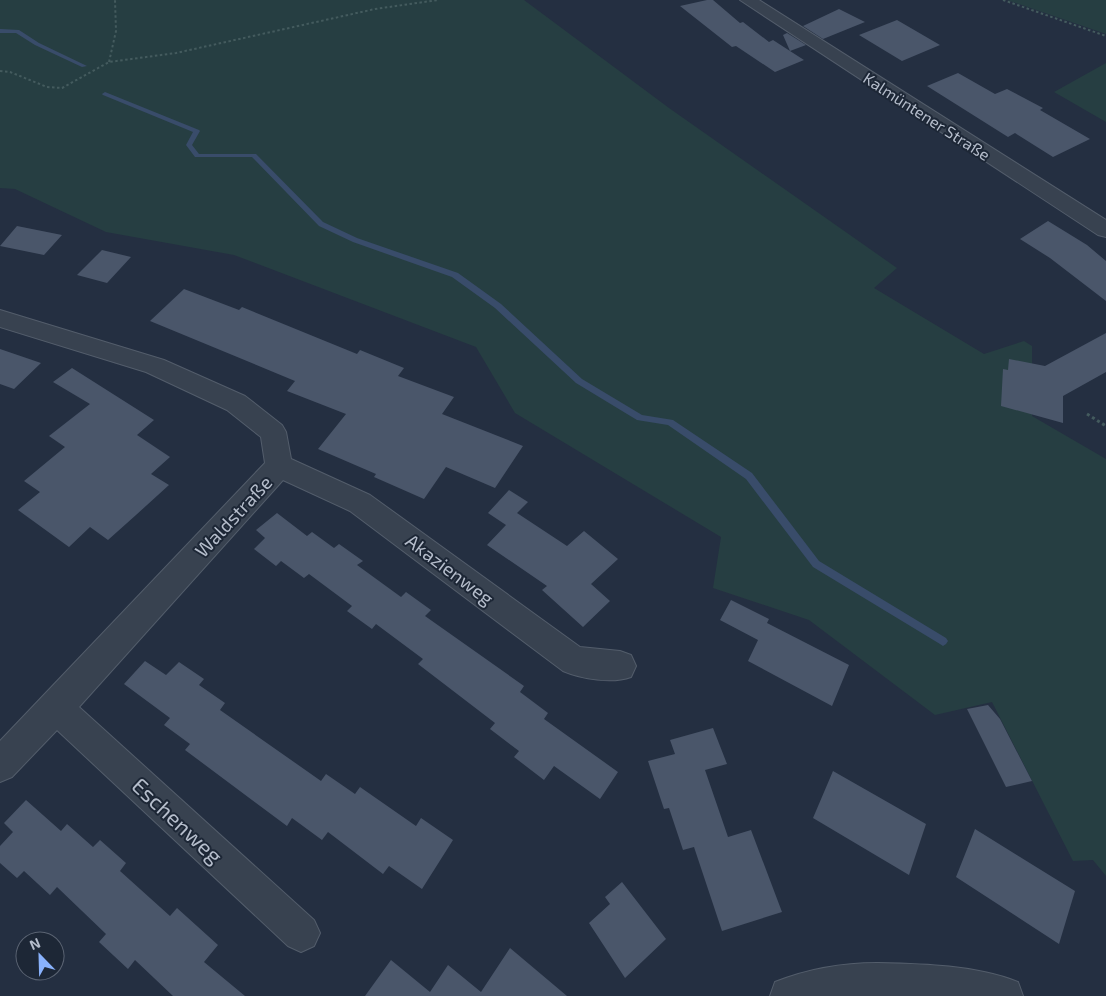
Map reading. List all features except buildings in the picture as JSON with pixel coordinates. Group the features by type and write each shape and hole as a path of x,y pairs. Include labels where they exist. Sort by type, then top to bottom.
{"street":[{"name":"Kalmüntener Straße","path":"748,0 1106,230"},
{"name":"Waldstraße","path":"0,318 156,366 236,403 273,432 279,466 56,708 0,765"},
{"name":"Akazienweg","path":"279,466 360,503 574,661 620,666"},
{"name":"Eschenweg","path":"56,708 301,933"},
{"path":"789,996 838,984 863,983 936,987 1004,996"}],"path":[{"path":"109,62 116,31 115,0"},
{"path":"0,71 10,72 48,87 62,88 109,62 176,53 375,9 438,0"},
{"path":"1003,0 1106,36"},
{"path":"1087,414 1106,426"}],"green space":[{"path":"0,0 524,0 669,108 897,268 874,288 984,354 1024,341 1032,346 1032,416 1106,459 1106,876 1093,860 1073,861 992,702 935,715 809,620 713,588 721,537 515,413 476,347 234,255 106,232 15,189 0,188"},
{"path":"1007,0 1106,0 1106,34"},
{"path":"1106,63 1106,122 1054,92"}],"waterway":[{"path":"0,31 17,31 37,44 84,66"},
{"path":"105,94 197,131 189,145 197,156 254,155 321,224 355,240 455,275 498,306 579,381 640,418 670,422 749,476 816,564 943,641"}]}
